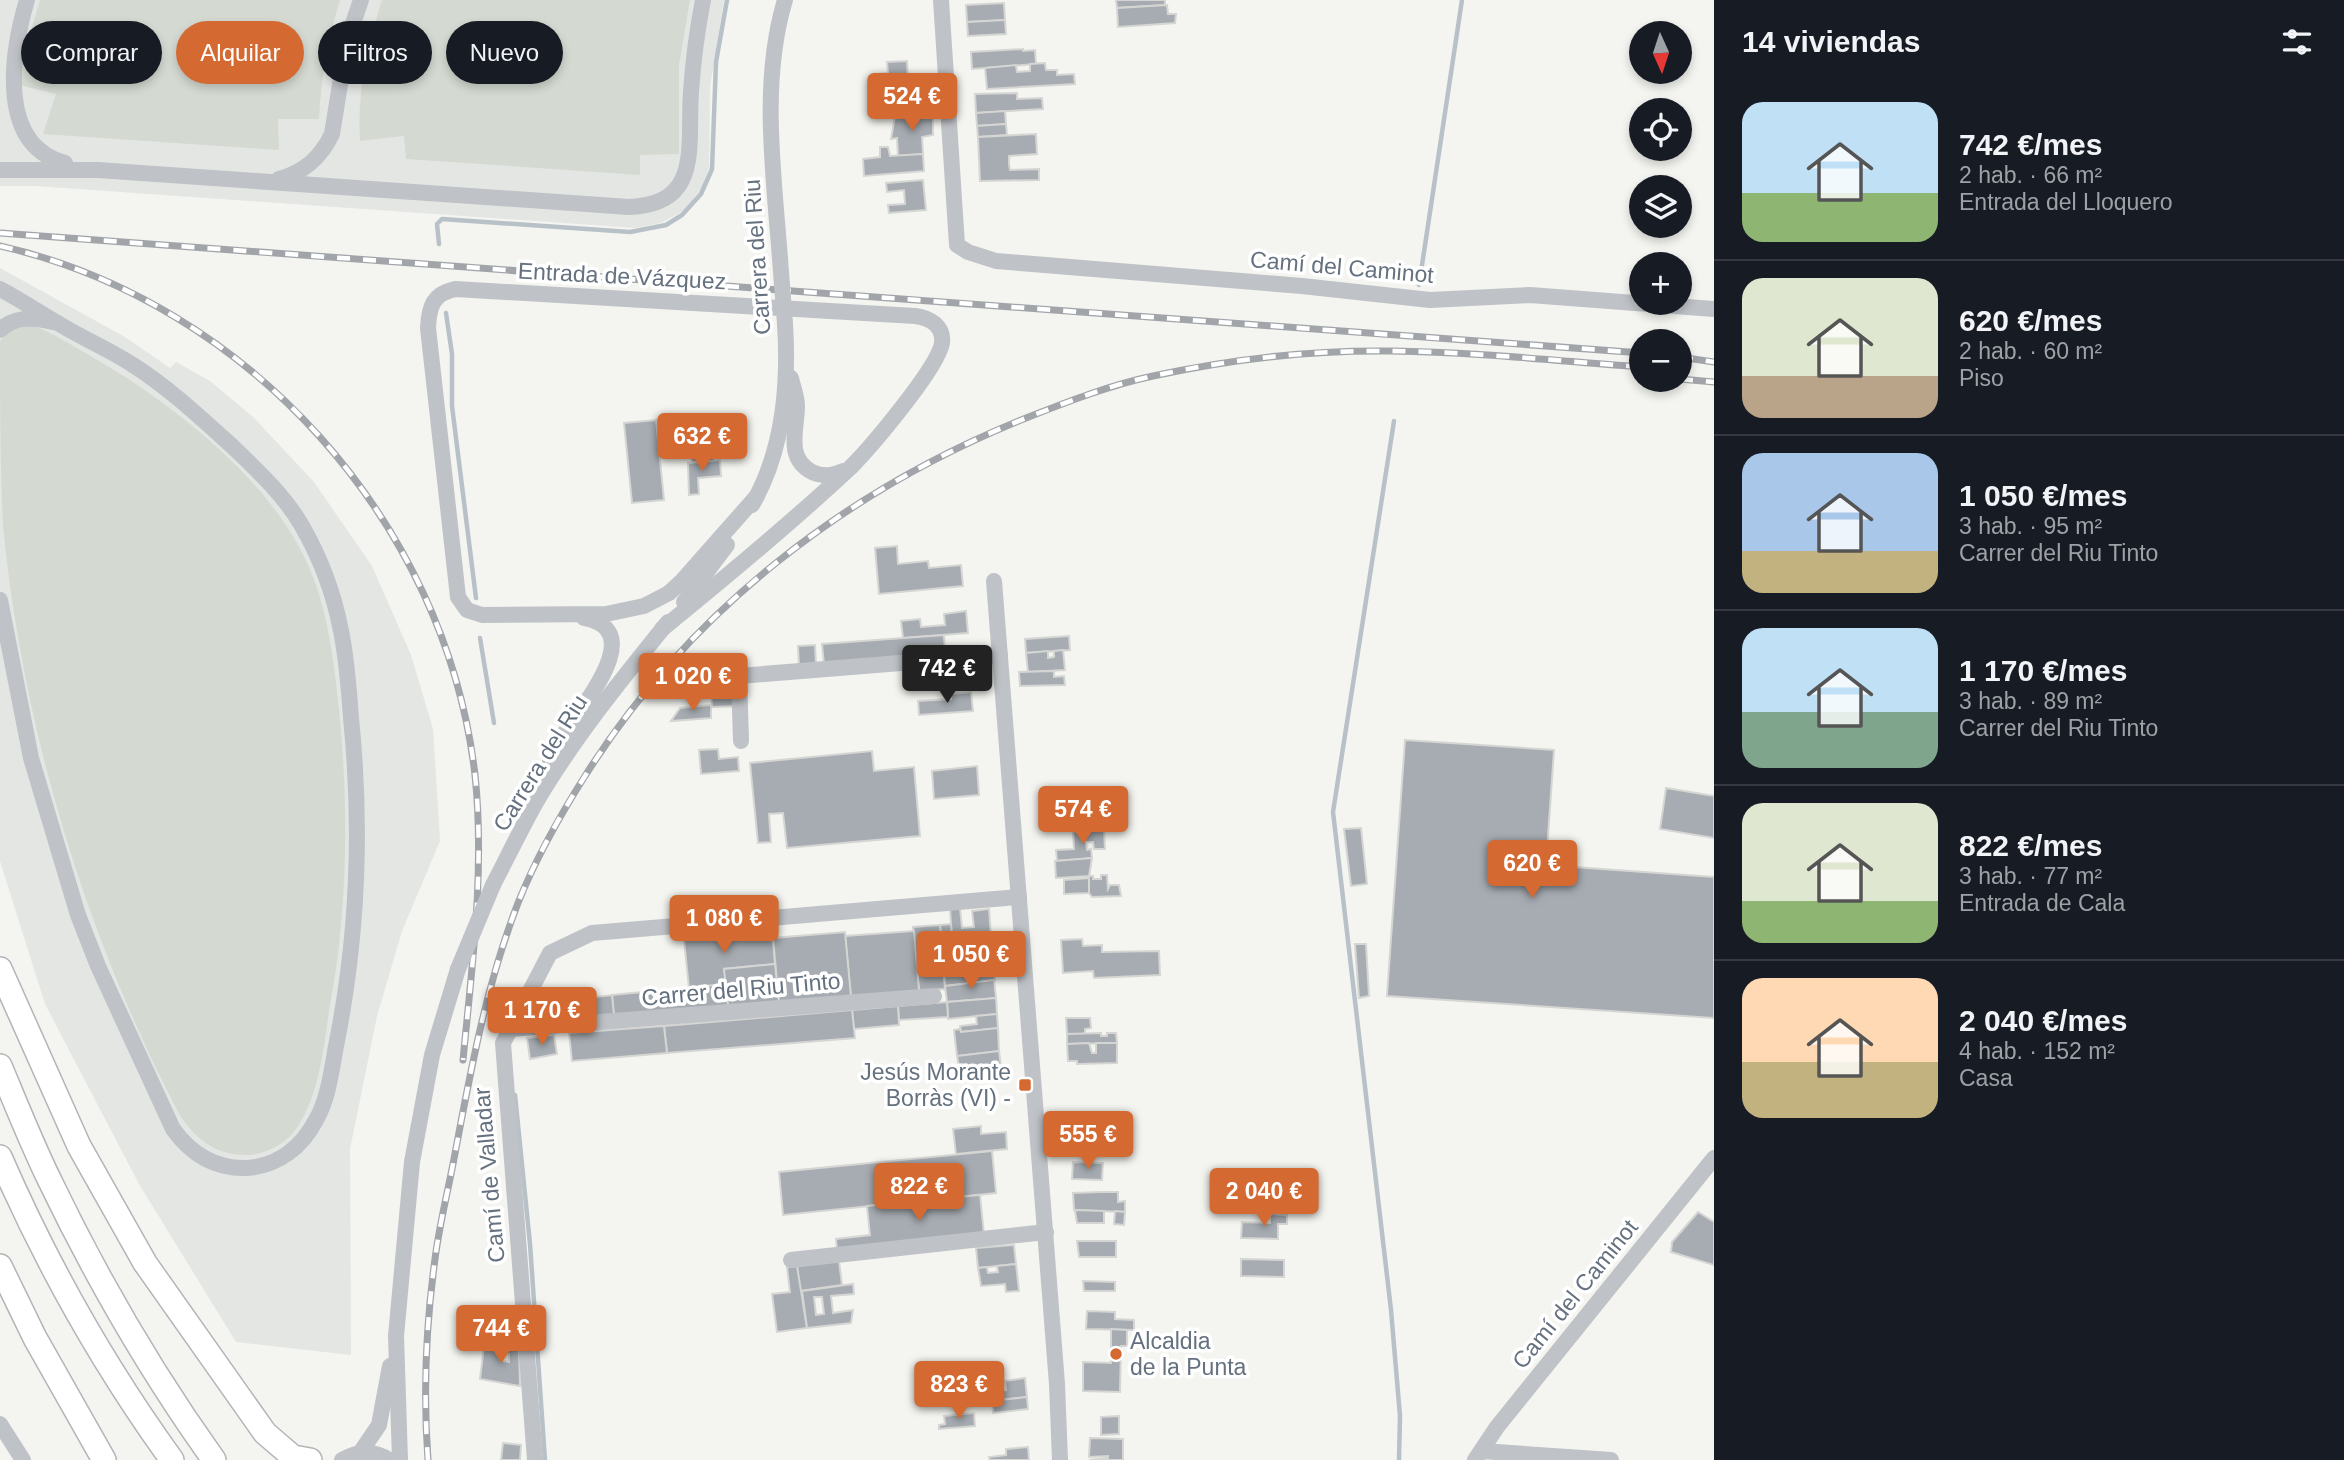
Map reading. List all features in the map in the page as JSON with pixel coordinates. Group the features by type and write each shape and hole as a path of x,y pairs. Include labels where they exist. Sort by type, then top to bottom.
{"highway":[{"path":"0,969 79,1146 145,1263 265,1433 293,1457 310,1460"},
{"path":"0,1066 48,1178 111,1298 170,1399 214,1460"},
{"path":"0,1157 18,1198 79,1315 172,1460"},
{"path":"0,1266 35,1338 104,1460"}],"street":[{"path":"0,80 8,63 27,0"},
{"path":"266,182 305,169 326,146 336,120 347,41 361,0"},
{"path":"0,170 98,170 628,207 651,205 662,201 678,187 689,163 693,62 703,0"},
{"name":"Carrera del Riu","path":"400,1460 396,1336 405,1220 420,1111 432,1055 458,969 493,885 535,805 584,730 713,566 757,496 778,437 787,361 771,128 774,59 785,0"},
{"name":"Camí del Caminot","path":"941,0 957,245 968,252 996,261 1302,286 1430,300 1530,295 1714,309"},
{"path":"8,63 5,112 21,143 48,160 98,170"},
{"path":"0,289 134,365 188,405 261,473 301,524 326,577 335,607 348,677 358,801 352,939 341,1021 319,1116 298,1146 285,1156 251,1168 219,1165 192,1151 173,1129 113,1000 78,915 31,758 0,600"},
{"name":"Entrada de Vázquez","path":"574,616 482,615 467,610 457,597 428,328 431,303 437,296 445,291 469,289 915,316 934,322 942,335 942,345 938,353 901,408 852,466 662,629"},
{"path":"0,330 15,320 27,318 59,324"},
{"path":"787,361 797,403 794,448 799,461 807,470 821,476 835,475 852,466"},
{"path":"574,616 620,613 644,606 669,593 697,567 757,496"},
{"path":"994,581 1058,1384 1060,1460"},
{"path":"535,805 557,745 607,669 612,654 611,639 604,628 591,619 574,616"},
{"path":"741,741 739,676 1000,655"},
{"name":"Camí de Valladar","path":"535,1460 503,1043 550,953 592,933 1019,897"},
{"name":"Carrer del Riu Tinto","path":"510,1029 934,996"},
{"name":"Camí del Caminot","path":"1479,1456 1497,1427 1714,1157"},
{"path":"791,1260 1046,1232"},
{"name":"Carrera del Riu","path":"360,1453 379,1425 396,1336"},
{"path":"0,1424 23,1460"},
{"path":"342,1460 360,1453 372,1452 389,1460"},
{"path":"1479,1456 1611,1460"}],"shaded area":[{"path":"0,0 724,0 710,87 709,168 701,190 685,210 661,223 635,228 36,186 0,186"},
{"path":"40,0 340,0 334,21 318,21 318,84 322,84 319,119 278,119 279,150 43,134 56,94 15,84 21,64 21,84 162,84 162,21 34,21"},
{"path":"382,0 690,0 679,65 679,154 640,155 640,175 406,159 404,136 360,141 362,84 432,84 432,21 376,21"},
{"path":"0,268 125,337 170,368 176,362 210,381 253,417 314,482 372,566 411,655 433,729 440,841 402,931 377,1016 350,1149 351,1355 236,1342 139,1184 45,1004 0,861"},
{"path":"34,326 119,373 151,395 214,445 244,473 292,534 309,567 320,599 334,666 343,756 345,840 339,946 323,1055 311,1100 294,1132 283,1142 262,1152 236,1155 216,1149 198,1137 178,1112 114,973 87,901 42,753 12,602 3,526 1,457 0,341 16,329"}],"building":[{"path":"1116,0 1165,0 1165,5 1117,8"},
{"path":"1004,3 1005,20 967,22 966,5"},
{"path":"1167,5 1168,14 1176,14 1175,23 1118,27 1117,8"},
{"path":"1005,20 1006,34 968,36 967,22"},
{"path":"1035,50 1036,64 972,69 971,52"},
{"path":"907,61 908,79 880,82 879,74 888,73 887,62"},
{"path":"1045,63 1046,70 1057,70 1057,75 1074,74 1075,84 987,89 985,68 1016,65 1017,72 1030,71 1030,64"},
{"path":"1017,93 1017,99 1042,98 1043,109 976,113 975,94"},
{"path":"1005,111 1006,124 977,126 976,113"},
{"path":"895,116 933,116 933,135 922,137 923,154 898,156 897,138 891,139"},
{"path":"1006,124 1007,135 978,137 977,126"},
{"path":"1036,134 1037,154 1009,156 1009,164 1010,170 1039,169 1039,180 980,181 978,137"},
{"path":"880,147 888,147 890,156 923,154 924,171 864,176 863,159 880,157"},
{"path":"923,180 926,210 889,213 888,205 905,204 904,190 887,192 886,183"},
{"path":"656,420 664,500 632,503 624,423"},
{"path":"712,433 714,461 692,462 689,435"},
{"path":"720,460 721,476 698,478 699,494 689,495 688,463"},
{"path":"897,546 898,564 928,561 929,568 961,565 963,586 879,594 875,548"},
{"path":"966,611 968,633 903,638 901,621 920,619 921,627 945,625 944,614"},
{"path":"944,635 945,654 824,664 822,644"},
{"path":"1069,636 1070,650 1026,653 1025,639"},
{"path":"815,645 816,665 799,666 798,646"},
{"path":"1063,650 1065,670 1028,672 1026,653 1048,651 1048,658 1054,657 1054,651"},
{"path":"1054,671 1054,677 1064,676 1065,685 1020,686 1019,672"},
{"path":"734,676 736,706 712,707 711,694 718,694 717,678"},
{"path":"971,692 973,711 919,715 918,701 951,699 951,694"},
{"path":"711,705 711,718 671,721 680,708"},
{"path":"1405,740 1554,750 1546,865 1714,877 1714,1018 1387,996"},
{"path":"718,749 719,759 738,757 739,771 701,774 699,750"},
{"path":"872,751 874,771 914,767 920,836 787,848 783,813 769,814 771,842 758,843 750,763"},
{"path":"977,766 979,795 934,799 932,771"},
{"path":"1666,788 1714,796 1714,838 1660,829"},
{"path":"1361,828 1367,884 1351,886 1344,829"},
{"path":"1104,830 1105,849 1094,849 1093,842 1086,842 1087,850 1091,849 1092,858 1057,861 1056,850 1074,849 1073,832"},
{"path":"1092,858 1089,876 1056,878 1055,861"},
{"path":"1101,875 1107,875 1108,889 1110,885 1119,885 1121,896 1092,897 1089,893 1089,876 1101,879"},
{"path":"1089,878 1089,893 1064,894 1064,880"},
{"path":"960,908 962,928 974,927 972,911 989,909 991,936 952,939 950,909"},
{"path":"951,924 952,939 991,936 993,966 944,969 940,925"},
{"path":"940,925 945,989 919,991 913,927"},
{"path":"748,927 749,940 773,938 775,964 724,969 726,984 689,988 683,931 700,930 701,939 721,937 721,929"},
{"path":"914,931 919,991 851,997 845,936"},
{"path":"845,932 851,997 779,1003 773,938"},
{"path":"1082,939 1083,946 1102,945 1102,952 1159,951 1160,975 1094,978 1093,971 1063,973 1061,940"},
{"path":"1355,944 1366,944 1369,996 1359,998"},
{"path":"775,964 779,1003 728,1007 724,969"},
{"path":"994,966 995,980 945,986 944,969"},
{"path":"994,980 996,998 947,1002 945,986"},
{"path":"726,984 728,1007 614,1016 612,995"},
{"path":"612,995 614,1016 567,1020 566,1010 580,1009 579,999"},
{"path":"996,998 997,1014 948,1019 947,1002"},
{"path":"947,1002 948,1017 899,1020 898,1006"},
{"path":"898,1006 899,1025 854,1029 852,1010"},
{"path":"852,1010 855,1038 667,1053 664,1026"},
{"path":"997,1014 998,1028 961,1032 960,1026 977,1024 976,1016"},
{"path":"1066,1018 1090,1018 1091,1028 1085,1029 1085,1034 1067,1034"},
{"path":"664,1026 667,1053 572,1061 569,1033"},
{"path":"998,1028 999,1051 957,1056 954,1030 960,1029 961,1032"},
{"path":"1101,1033 1101,1036 1107,1036 1107,1033 1116,1033 1117,1043 1067,1044 1067,1034"},
{"path":"554,1035 557,1054 530,1059 527,1038"},
{"path":"1089,1043 1092,1053 1096,1053 1096,1043 1117,1043 1117,1063 1077,1064 1077,1061 1068,1061 1067,1044"},
{"path":"999,1051 1001,1067 960,1072 957,1056"},
{"path":"981,1126 981,1134 1006,1132 1007,1149 956,1154 953,1129"},
{"path":"992,1151 996,1193 783,1215 779,1172"},
{"path":"1073,1162 1103,1163 1102,1180 1072,1179"},
{"path":"1118,1192 1118,1202 1125,1201 1125,1212 1074,1210 1073,1193"},
{"path":"980,1195 984,1235 837,1251 836,1239 870,1235 867,1206"},
{"path":"1075,1210 1104,1211 1104,1223 1077,1223"},
{"path":"1115,1211 1125,1212 1124,1225 1114,1224"},
{"path":"1698,1212 1714,1222 1714,1265 1671,1252 1672,1242"},
{"path":"1270,1214 1287,1215 1287,1224 1278,1224 1278,1239 1241,1238 1242,1222 1270,1223"},
{"path":"1077,1241 1116,1241 1116,1257 1079,1257"},
{"path":"1014,1245 1016,1264 978,1268 976,1248"},
{"path":"1241,1259 1284,1260 1284,1277 1241,1276"},
{"path":"839,1261 842,1285 800,1291 797,1266"},
{"path":"1016,1264 1019,1291 1006,1292 1005,1284 981,1286 978,1268 987,1267 988,1273 998,1272 997,1266"},
{"path":"797,1266 807,1328 777,1332 772,1294 790,1292 787,1267"},
{"path":"1083,1281 1115,1282 1115,1291 1084,1291"},
{"path":"853,1284 854,1294 831,1296 833,1313 853,1310 851,1323 807,1328 802,1291","holes":["814,1297 822,1297 824,1314 816,1315"]},
{"path":"1087,1311 1115,1312 1115,1319 1134,1320 1134,1330 1086,1329"},
{"name":"Alcaldia de la Punta","path":"1111,1329 1127,1330 1127,1346 1121,1346 1120,1392 1083,1391 1083,1362 1111,1363"},
{"path":"484,1346 519,1348 520,1386 480,1379","holes":["503,1353 509,1354 509,1362 502,1361"]},
{"path":"1025,1378 1027,1397 982,1402 981,1393 971,1394 971,1384 988,1382 989,1392 1006,1390 1005,1381"},
{"path":"1027,1397 1028,1409 993,1413 992,1401"},
{"path":"974,1413 975,1426 939,1429 939,1425 945,1424 944,1416"},
{"path":"1119,1416 1119,1434 1101,1435 1101,1417"},
{"path":"1090,1438 1123,1439 1123,1460 1089,1460 1108,1458 1089,1457"},
{"path":"503,1443 521,1445 520,1460 501,1460"},
{"path":"1028,1447 1029,1460 990,1460 989,1457 1006,1455 1006,1449"}],"waterway":[{"path":"439,244 437,224 442,219 630,232 666,225 682,215 701,194 712,169 716,62 727,0"},
{"path":"1419,285 1462,0"},
{"path":"446,313 452,354 452,406 476,598"},
{"path":"1394,421 1333,812 1391,1310 1400,1416 1399,1460"},
{"path":"480,638 494,723"},
{"path":"515,1095 530,1244 545,1460"}],"railway":[{"path":"0,233 1629,352"},
{"path":"0,246 90,274 175,317 252,371 320,437 377,511 423,593 456,682 475,775 478,882 463,1060"},
{"path":"428,1460 426,1359 437,1247 480,1032 506,935 540,854 585,776 626,716 672,661 723,609 777,562 835,519 896,481 960,447 1026,418 1089,394 1137,380 1242,360 1362,351 1454,353 1629,366"},
{"path":"1692,359 1714,362"},
{"path":"1692,380 1714,382"}],"place":[{"name":"Jesús Morante Borràs (VI) -","path":"1025,1085"},
{"name":"Alcaldia de la Punta","path":"1116,1354"}]}
